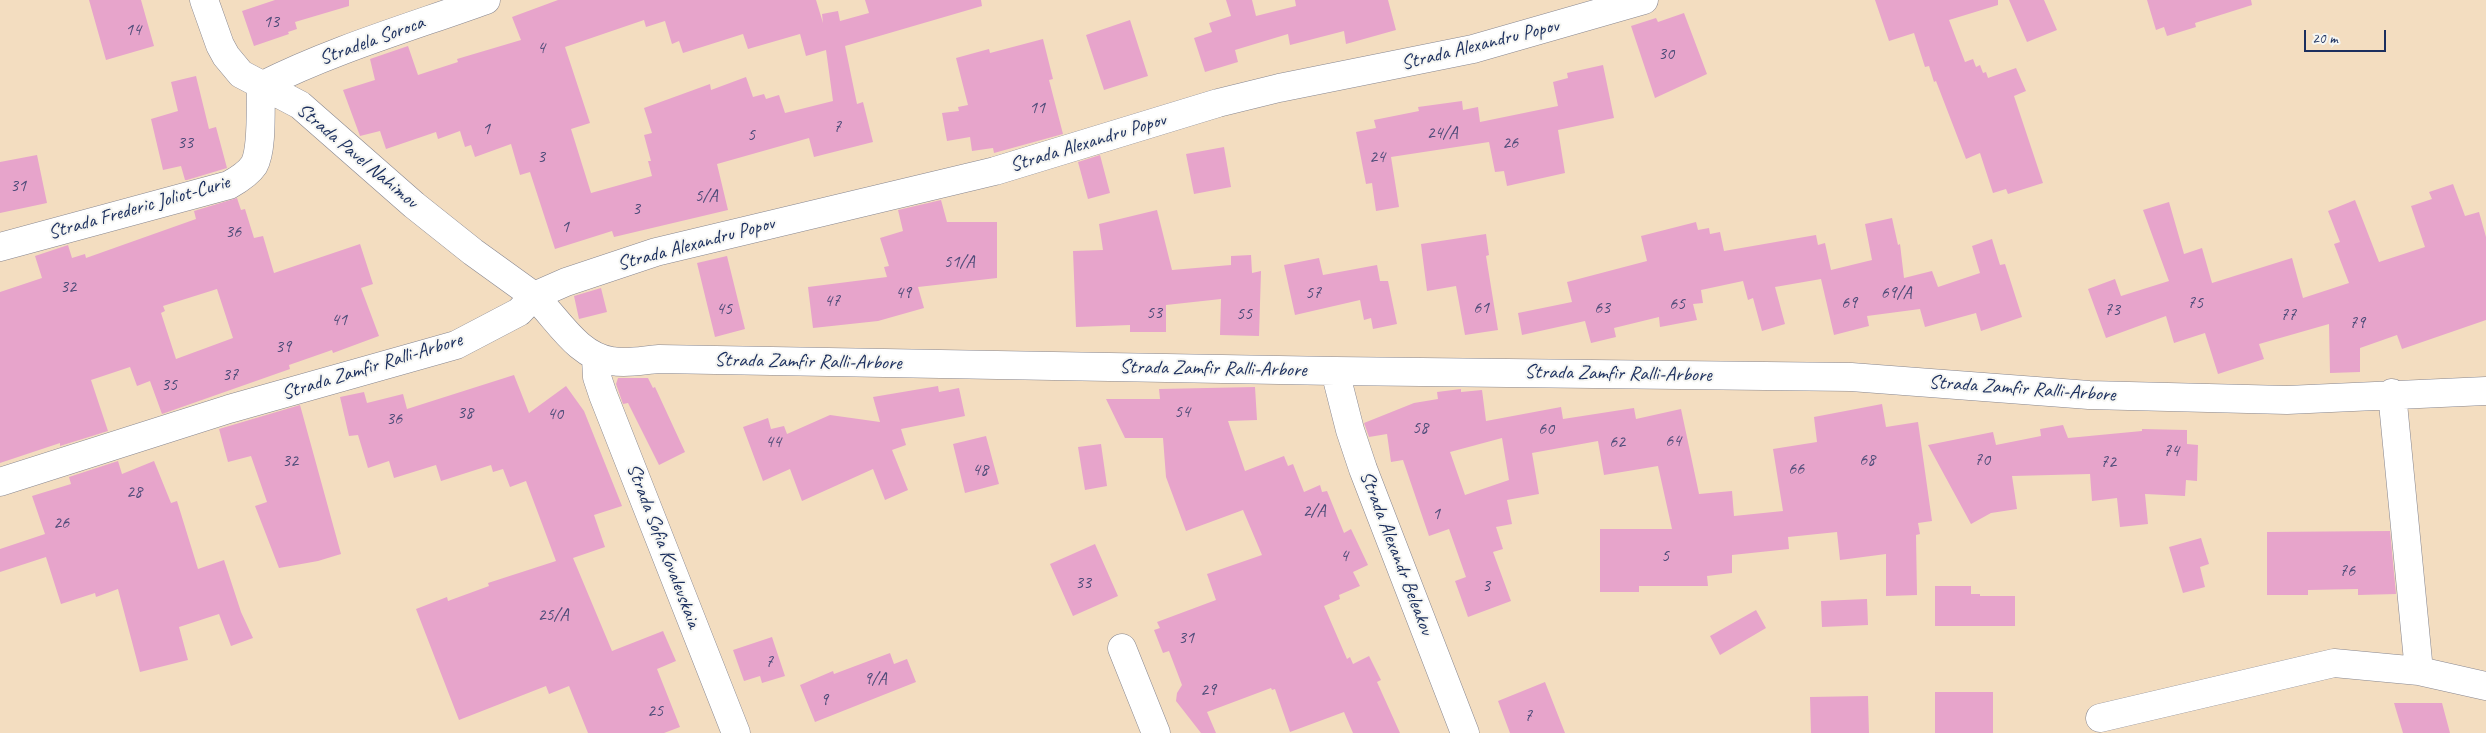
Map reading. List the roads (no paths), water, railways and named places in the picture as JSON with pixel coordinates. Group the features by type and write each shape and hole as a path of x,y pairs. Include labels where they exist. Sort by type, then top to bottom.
{"street":[{"name":"Strada Pavel Nahimov","path":"204,0 211,24 226,56 242,74 261,86 300,105 428,216 534,296"},
{"name":"Stradela Sorocа","path":"261,86 287,72 486,0"},
{"name":"Strada Alexandru Popov","path":"534,296 566,282 656,252 995,171 1218,103 1280,88 1473,49 1644,0"},
{"name":"Strada Frederic Joliot-Curie","path":"0,247 208,192 229,185 242,178 254,165 258,151 261,86"},
{"path":"534,296 584,350 596,358"},
{"name":"Strada Zamfir Ralli-Arbore","path":"0,482 229,409 456,345 519,312 534,296"},
{"name":"Strada Zamfir Ralli-Arbore","path":"596,358 614,362 678,360 1851,377 2089,395 2287,400 2392,393 2486,391"},
{"name":"Strada Sofia Kovalevskaia","path":"596,358 597,377 603,395 736,733"},
{"name":"Strada Alexandr Beleakov","path":"1335,371 1350,430 1363,469 1465,733"},
{"path":"2392,393 2420,671"},
{"path":"1122,648 1156,733"},
{"path":"2100,718 2334,663 2420,671 2486,686"}]}
